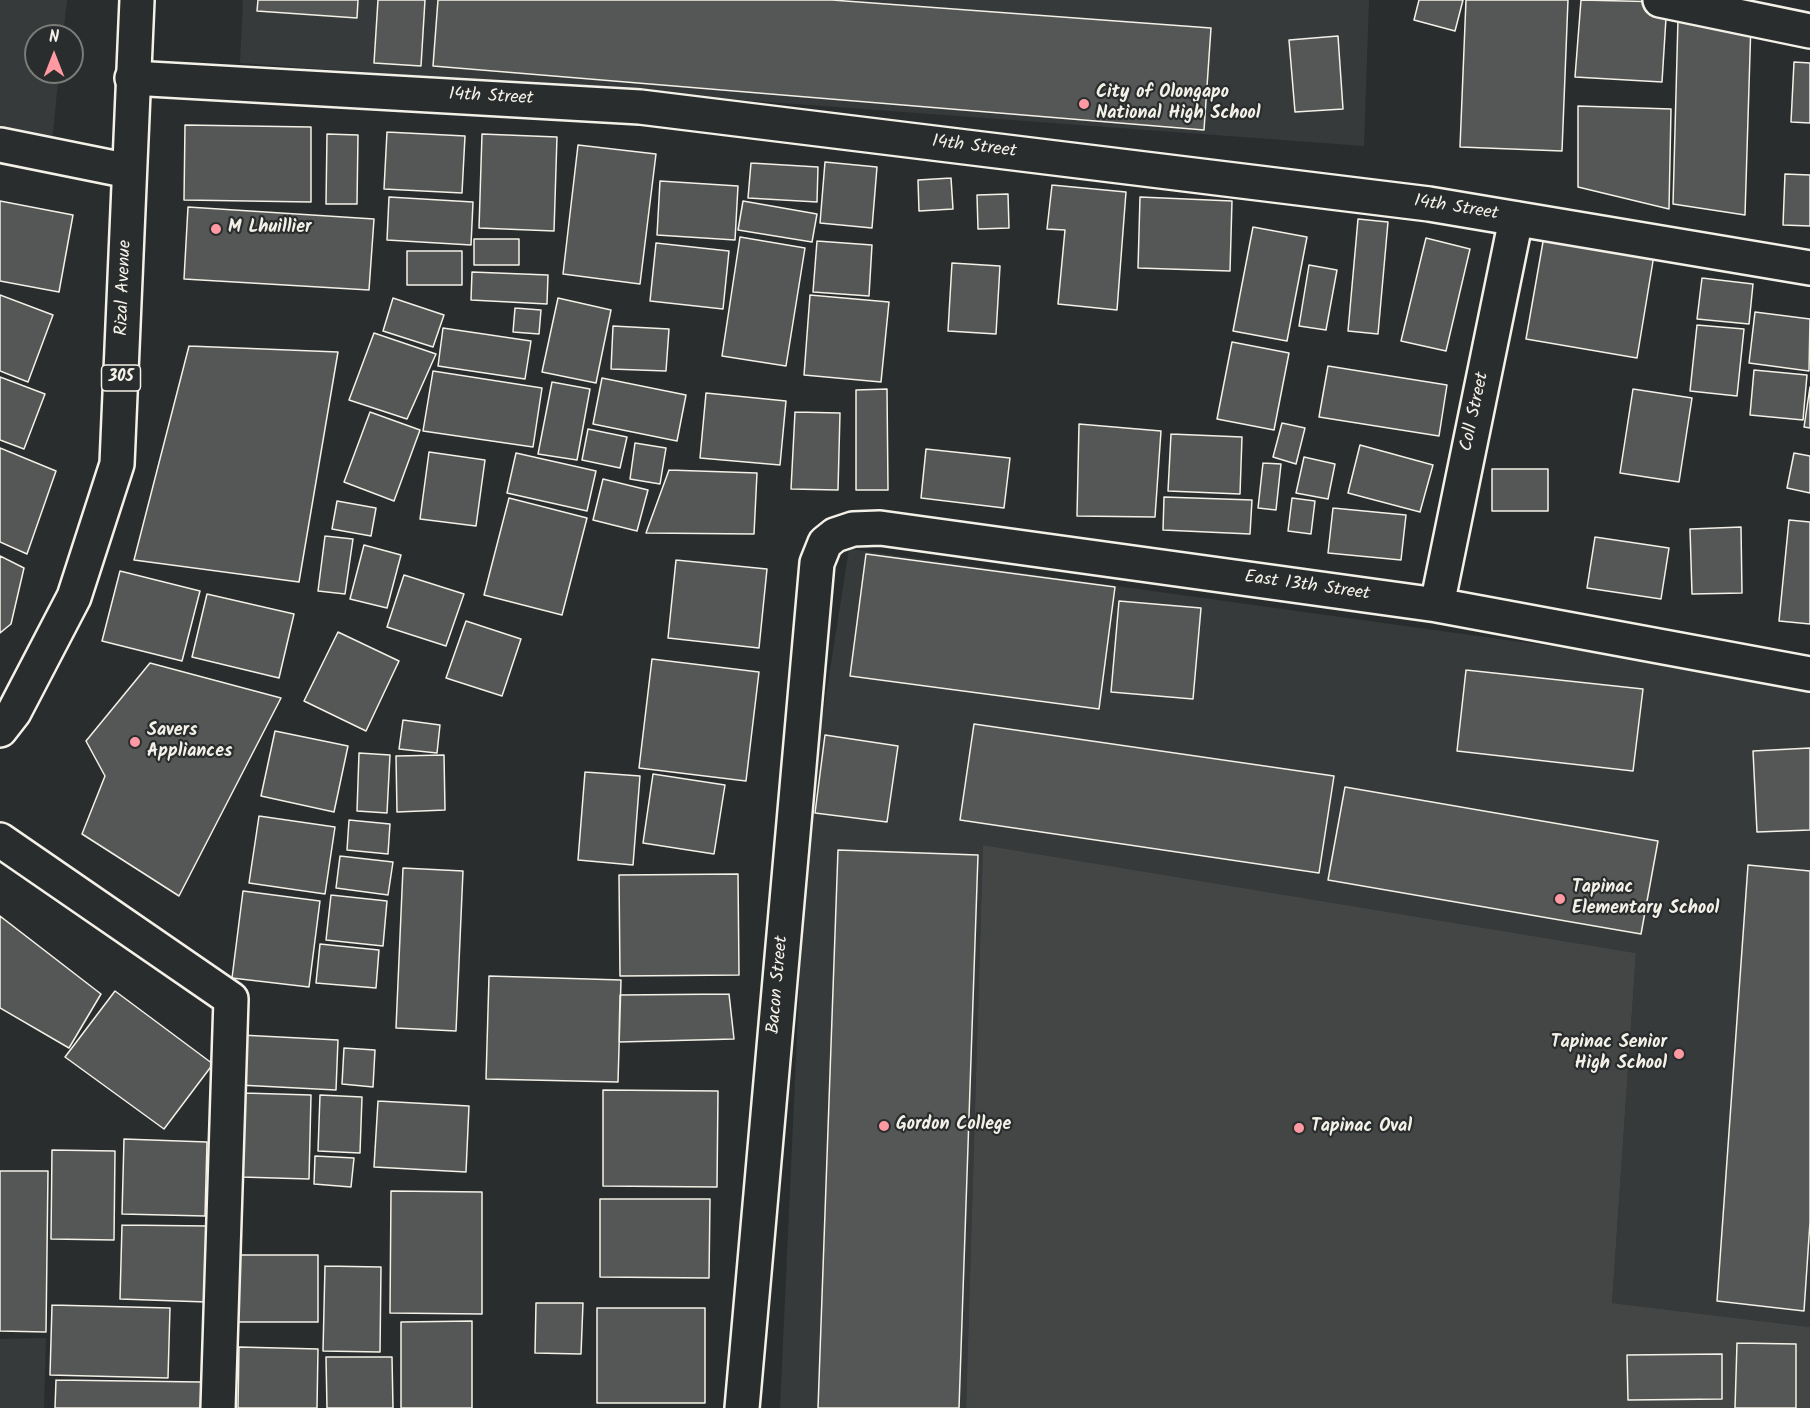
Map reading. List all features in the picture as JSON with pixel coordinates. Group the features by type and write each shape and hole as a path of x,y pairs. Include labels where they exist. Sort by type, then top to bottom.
{"street":[{"name":"Rizal Avenue","path":"0,730 14,712 74,597 117,464 137,0"},
{"path":"1660,0 1810,31"},
{"name":"14th Street","path":"132,78 640,107 1429,204 1810,268"},
{"path":"0,145 129,171"},
{"name":"Coll Street","path":"1437,605 1516,219"},
{"name":"East 13th Street","path":"817,563 825,543 835,535 853,529 880,528 1437,605 1810,674"},
{"name":"Bacon Street","path":"742,1408 817,563"},
{"path":"0,840 231,999 218,1408"}],"shaded area":[{"path":"0,0 67,0 64,24 24,24 24,84 58,84 52,142 0,136"},
{"name":"City of Olongapo National High School","path":"243,0 1369,0 1364,146 240,63"},
{"name":"Tapinac Elementary School","path":"849,549 1810,682 1810,1327 1612,1303 1636,953 983,845 966,1408 780,1408 807,816"},
{"name":"Tapinac Oval","path":"983,845 1636,953 1612,1303 1810,1327 1810,1408 966,1408"},
{"path":"46,1338 44,1408 0,1408 0,1339"}],"building":[{"path":"258,0 358,0 357,18 257,11"},
{"path":"378,0 425,0 421,66 374,63"},
{"name":"City of Olongapo National High School","path":"438,0 832,0 1211,28 1204,130 433,66"},
{"path":"1419,0 1463,0 1455,31 1414,20"},
{"path":"1466,0 1568,0 1562,151 1460,147"},
{"path":"1581,0 1667,2 1662,82 1575,77"},
{"path":"1678,19 1751,22 1745,215 1673,204"},
{"path":"1338,36 1343,109 1295,112 1289,40"},
{"path":"1794,62 1810,63 1810,123 1791,122"},
{"path":"1578,106 1671,109 1669,209 1578,187"},
{"path":"185,125 311,127 311,202 184,200"},
{"path":"387,132 465,136 462,193 384,189"},
{"path":"327,134 358,135 357,204 326,204"},
{"path":"482,134 557,137 554,231 479,228"},
{"path":"578,145 656,154 640,284 563,274"},
{"path":"825,162 877,167 872,228 820,223"},
{"path":"751,163 818,167 817,202 748,198"},
{"path":"1785,174 1810,175 1810,226 1783,225"},
{"path":"951,178 953,209 919,211 918,180"},
{"path":"660,181 738,186 735,240 657,235"},
{"path":"1052,185 1126,192 1117,310 1058,304 1065,230 1047,229"},
{"path":"1008,194 1009,228 978,229 977,195"},
{"path":"389,197 473,202 471,245 387,240"},
{"path":"1140,197 1232,201 1230,271 1138,268"},
{"path":"0,201 73,215 59,292 0,281"},
{"path":"743,201 817,214 812,242 738,230"},
{"path":"188,207 374,219 369,290 184,279"},
{"path":"1358,219 1388,222 1378,334 1348,331"},
{"path":"1253,227 1307,237 1287,341 1233,331"},
{"path":"1544,236 1654,255 1637,358 1526,339"},
{"path":"740,237 805,248 786,366 722,356"},
{"path":"1426,238 1470,249 1446,351 1401,341"},
{"path":"474,239 519,239 519,265 474,265"},
{"path":"817,241 872,245 869,296 813,292"},
{"path":"656,243 729,251 723,309 650,301"},
{"path":"407,251 462,251 462,285 407,285"},
{"path":"952,263 1000,266 996,334 948,331"},
{"path":"1309,265 1337,270 1326,330 1299,326"},
{"path":"472,272 548,275 547,304 471,300"},
{"path":"1702,278 1753,284 1749,324 1697,319"},
{"path":"0,295 53,315 28,382 0,371"},
{"path":"810,295 889,302 881,382 804,375"},
{"path":"393,298 444,315 433,347 383,331"},
{"path":"558,298 611,310 596,383 542,372"},
{"path":"515,308 541,310 539,334 513,332"},
{"path":"1755,312 1810,319 1809,371 1749,363"},
{"path":"1697,325 1744,329 1737,396 1690,391"},
{"path":"613,326 669,329 666,371 611,369"},
{"path":"443,328 531,341 525,379 438,366"},
{"path":"374,333 436,354 407,419 349,400"},
{"path":"1232,342 1289,353 1274,430 1217,419"},
{"path":"189,346 338,352 299,582 134,560"},
{"path":"1328,366 1447,385 1439,436 1319,417"},
{"path":"1754,370 1807,375 1803,420 1750,415"},
{"path":"433,371 542,388 533,447 423,431"},
{"path":"0,377 45,394 24,449 0,440"},
{"path":"602,378 686,395 677,441 593,424"},
{"path":"552,382 590,389 577,460 538,454"},
{"path":"1810,387 1810,428 1804,427"},
{"path":"887,389 888,490 856,490 856,390"},
{"path":"1633,389 1692,398 1679,482 1620,473"},
{"path":"706,393 786,401 780,465 700,458"},
{"path":"370,412 420,430 394,501 344,482"},
{"path":"795,412 840,413 838,490 791,489"},
{"path":"1282,423 1305,428 1296,464 1273,457"},
{"path":"1079,424 1161,431 1155,517 1077,516"},
{"path":"588,429 627,437 620,468 582,460"},
{"path":"1171,434 1242,437 1240,494 1168,491"},
{"path":"635,443 666,448 660,484 630,479"},
{"path":"1360,445 1433,465 1420,512 1348,493"},
{"path":"0,448 56,471 27,554 0,542"},
{"path":"926,449 1010,458 1004,508 921,498"},
{"path":"429,452 485,460 476,526 420,519"},
{"path":"516,453 596,471 587,511 507,493"},
{"path":"1794,453 1810,456 1810,493 1787,488"},
{"path":"1304,457 1335,464 1328,499 1296,493"},
{"path":"1263,463 1281,464 1276,510 1258,508"},
{"path":"1492,469 1548,469 1548,511 1492,511"},
{"path":"669,470 757,473 754,534 646,533"},
{"path":"603,479 648,490 637,531 593,520"},
{"path":"1164,497 1252,500 1250,534 1163,530"},
{"path":"509,498 587,518 562,615 484,595"},
{"path":"1292,498 1315,501 1311,534 1288,531"},
{"path":"337,501 376,508 371,536 332,529"},
{"path":"1333,508 1406,515 1401,560 1328,553"},
{"path":"1789,520 1810,522 1810,624 1779,621"},
{"path":"1741,527 1742,593 1692,594 1690,529"},
{"path":"325,536 353,539 345,594 318,591"},
{"path":"1595,537 1669,548 1661,599 1587,588"},
{"path":"364,545 401,555 387,608 350,599"},
{"path":"866,554 1115,587 1099,709 850,676"},
{"path":"0,556 24,568 11,624 0,633"},
{"path":"676,560 767,569 759,648 668,638"},
{"path":"120,571 200,591 182,661 102,641"},
{"path":"404,575 464,594 446,646 387,627"},
{"path":"207,594 294,614 279,678 192,657"},
{"path":"1119,601 1201,608 1193,699 1111,692"},
{"path":"466,621 521,639 502,696 446,678"},
{"path":"338,632 399,661 366,731 304,701"},
{"path":"652,659 759,672 746,781 639,768"},
{"path":"150,663 281,698 179,896 82,834 105,776 86,741"},
{"path":"1466,670 1643,689 1633,771 1457,751"},
{"path":"403,720 440,725 437,753 399,749"},
{"path":"974,724 1334,776 1319,873 960,820"},
{"path":"275,731 348,746 334,812 261,796"},
{"path":"825,735 898,746 887,822 815,813"},
{"path":"1810,748 1810,830 1757,832 1753,751"},
{"path":"359,753 390,755 387,813 357,811"},
{"path":"444,755 445,810 397,812 396,756"},
{"path":"585,772 640,776 633,865 578,860"},
{"path":"653,774 725,785 714,854 643,843"},
{"path":"1345,787 1658,841 1641,934 1328,880"},
{"path":"259,816 335,827 325,894 249,883"},
{"path":"349,820 390,824 388,854 347,850"},
{"name":"Gordon College","path":"838,850 978,855 959,1408 818,1408"},
{"path":"340,856 393,862 388,895 336,888"},
{"path":"1748,865 1810,871 1810,1222 1804,1311 1717,1301"},
{"path":"403,868 463,871 456,1031 396,1028"},
{"path":"738,874 739,975 620,976 619,875"},
{"path":"243,891 320,901 309,987 232,978"},
{"path":"331,895 387,901 383,946 326,940"},
{"path":"0,916 101,994 69,1048 0,1008"},
{"path":"320,944 379,950 376,988 316,983"},
{"path":"489,976 621,980 618,1082 486,1079"},
{"path":"115,991 213,1064 164,1129 65,1057"},
{"path":"729,994 734,1039 619,1042 620,995"},
{"path":"241,1035 338,1040 336,1090 239,1085"},
{"path":"344,1048 375,1050 373,1087 342,1084"},
{"path":"603,1090 718,1091 717,1187 603,1186"},
{"path":"244,1093 311,1095 309,1179 241,1177"},
{"path":"320,1095 362,1097 360,1153 318,1151"},
{"path":"378,1101 469,1106 466,1172 374,1167"},
{"path":"124,1139 207,1142 205,1216 122,1214"},
{"path":"52,1150 115,1151 114,1240 51,1239"},
{"path":"315,1156 354,1158 351,1187 314,1184"},
{"path":"0,1171 48,1171 46,1332 0,1331"},
{"path":"391,1191 482,1192 482,1314 390,1313"},
{"path":"600,1199 710,1199 709,1278 600,1277"},
{"path":"122,1225 208,1226 206,1302 120,1299"},
{"path":"237,1255 318,1255 318,1322 237,1322"},
{"path":"325,1266 381,1267 380,1352 323,1351"},
{"path":"536,1303 583,1303 581,1354 535,1353"},
{"path":"52,1305 170,1308 168,1378 50,1375"},
{"path":"597,1308 705,1308 705,1403 597,1403"},
{"path":"472,1321 472,1408 401,1408 401,1322"},
{"path":"1737,1343 1796,1344 1796,1408 1735,1408"},
{"path":"239,1347 318,1349 317,1408 238,1408"},
{"path":"1722,1354 1722,1399 1628,1400 1627,1355"},
{"path":"326,1357 392,1357 393,1408 327,1408"},
{"path":"56,1380 201,1382 201,1408 55,1408"}],"place":[{"name":"City of Olongapo National High School","path":"1084,104"},
{"name":"M Lhuillier","path":"216,229"},
{"name":"Savers Appliances","path":"135,742"},
{"name":"Tapinac Elementary School","path":"1560,899"},
{"name":"Tapinac Senior High School","path":"1679,1054"},
{"name":"Gordon College","path":"884,1126"},
{"name":"Tapinac Oval","path":"1299,1128"}]}
